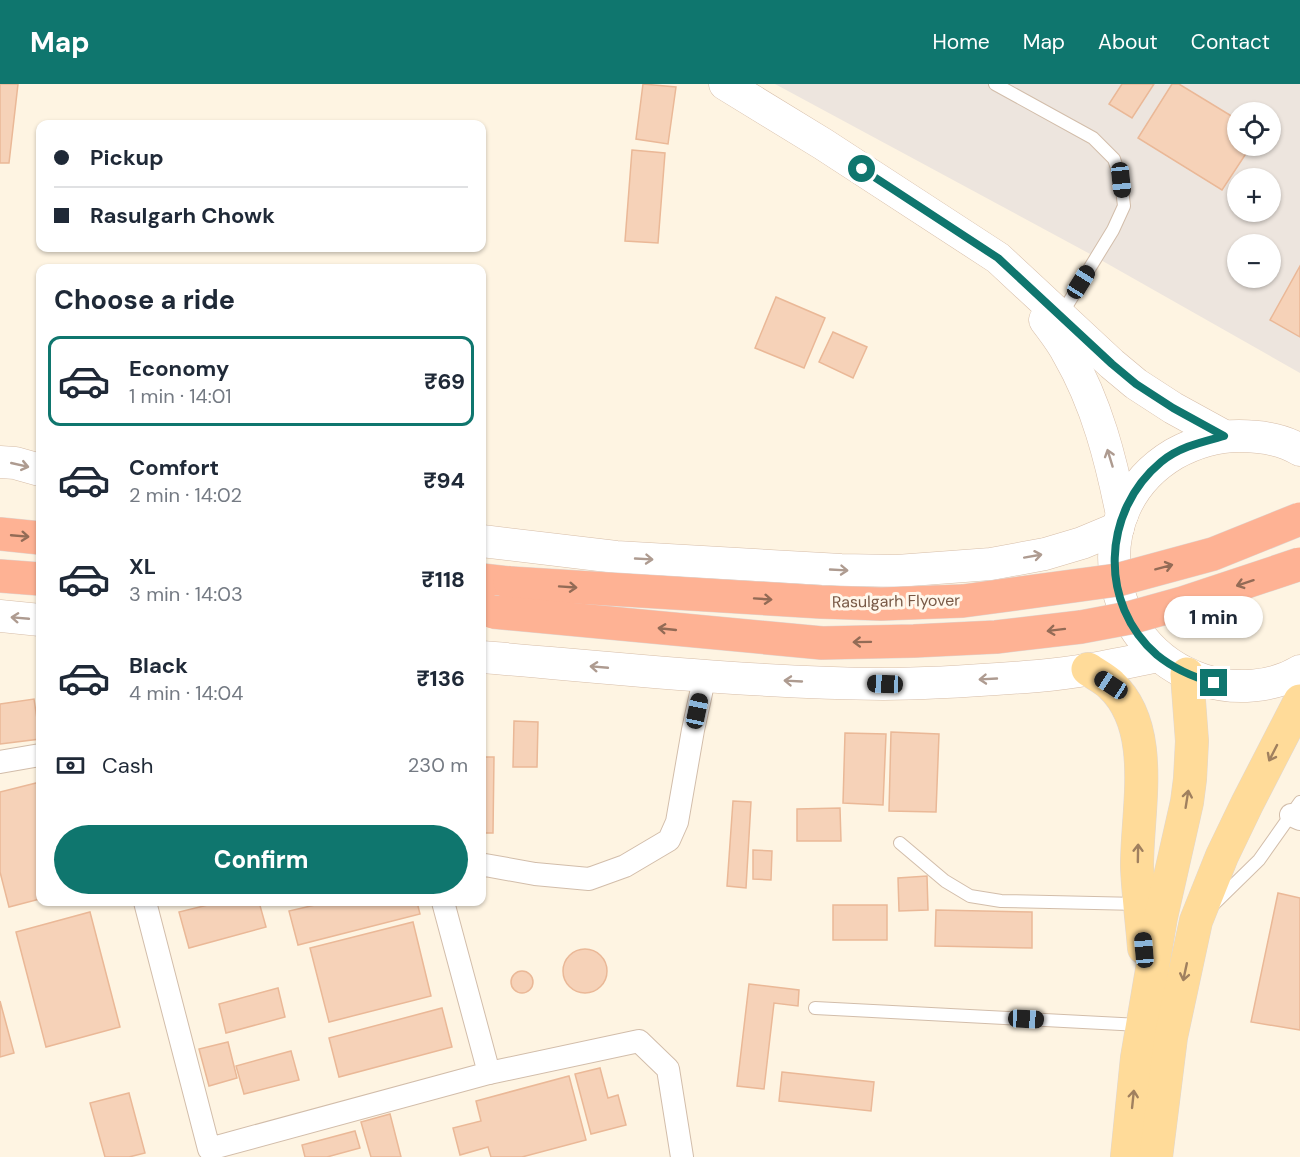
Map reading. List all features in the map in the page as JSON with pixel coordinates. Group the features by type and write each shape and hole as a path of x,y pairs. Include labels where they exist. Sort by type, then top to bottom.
{"highway":[{"name":"Rasulgarh Flyover","path":"486,580 821,602 881,604 963,601 1118,580 1213,554 1300,519"},
{"path":"0,534 36,538"},
{"path":"486,611 822,643 996,637 1081,627 1129,618 1183,603 1300,564"},
{"path":"0,576 36,579"}],"main road":[{"path":"1088,669 1111,685 1132,713 1138,738 1142,775 1137,868 1146,1010"},
{"path":"1127,1157 1137,1058 1161,917 1188,791 1192,741 1187,674"},
{"path":"1156,1157 1171,1037 1196,921 1242,814 1300,701"}],"street":[{"path":"725,84 823,144 998,258 1136,384 1173,408 1224,436"},
{"path":"998,258 1069,354 1098,417 1113,469 1120,521"},
{"path":"1298,447 1259,436 1224,436 1191,444 1162,462 1138,486 1120,521 1114,548 1114,568 1117,588 1132,625 1158,656 1187,674 1214,683 1242,686 1270,682 1300,671"},
{"path":"0,462 15,463 36,469"},
{"path":"486,541 616,557 897,571 991,564 1045,554 1082,543 1120,521"},
{"path":"0,616 36,620"},
{"path":"486,657 705,675 885,684 1039,676 1158,656"},
{"path":"486,865 535,874 589,879 625,866 669,840 677,822 705,675"},
{"path":"0,762 36,756"},
{"path":"146,906 210,1153 489,1073 639,1041 668,1070 682,1157"},
{"path":"444,906 489,1073"}],"lane":[{"path":"995,84 1093,138 1114,159 1121,180 1124,206 1113,230 1060,316"},
{"path":"1196,921 1259,860 1297,812"},
{"path":"900,843 945,881 970,896 1001,901 1141,904"},
{"path":"815,1008 1146,1010"}],"shaded area":[{"path":"775,84 1300,84 1300,373 1092,255"}],"building":[{"path":"0,84 18,84 9,163 0,163"},
{"path":"643,84 676,87 668,144 636,139"},
{"path":"1122,84 1154,84 1132,118 1109,104"},
{"path":"1172,84 1179,84 1227,113 1227,156 1244,156 1236,168 1227,168 1227,182 1222,190 1138,138"},
{"path":"632,150 665,153 658,243 625,241"},
{"path":"1300,266 1300,337 1270,320"},
{"path":"776,297 825,318 804,368 755,348"},
{"path":"833,332 867,347 853,378 819,362"},
{"path":"34,699 36,740 0,744 0,704"},
{"path":"514,721 538,722 537,767 513,767"},
{"path":"891,732 939,734 936,812 889,811"},
{"path":"845,733 886,734 883,805 843,803"},
{"path":"486,757 494,757 493,833 486,833"},
{"path":"36,783 36,900 9,907 0,872 0,792"},
{"path":"733,801 751,802 746,888 727,886"},
{"path":"840,808 841,841 797,841 797,809"},
{"path":"753,850 772,851 771,880 753,879"},
{"path":"927,876 928,910 899,911 898,878"},
{"path":"1278,893 1300,898 1300,1030 1251,1022"},
{"path":"833,905 887,905 887,940 833,940"},
{"path":"204,906 260,906 266,927 189,948 179,912"},
{"path":"311,906 418,906 420,914 298,945 289,911"},
{"path":"936,910 1032,912 1032,948 935,946"},
{"path":"90,912 120,1027 46,1047 16,932"},
{"path":"413,922 431,996 329,1022 310,948"},
{"path":"585,949 594,950 601,955 606,962 606,980 601,987 594,992 585,993 576,992 569,987 564,980 563,971 564,962 569,955 576,950"},
{"path":"522,971 530,974 533,982 530,990 522,993 514,990 511,982 514,974"},
{"path":"749,984 799,990 798,1006 774,1003 764,1089 737,1086"},
{"path":"278,988 285,1017 226,1033 219,1004"},
{"path":"0,1001 14,1053 0,1057"},
{"path":"442,1008 452,1047 339,1077 329,1038"},
{"path":"228,1042 237,1078 209,1086 199,1049"},
{"path":"291,1051 299,1080 244,1094 236,1066"},
{"path":"600,1068 608,1098 618,1095 626,1125 591,1134 575,1074"},
{"path":"782,1072 874,1082 871,1111 779,1101"},
{"path":"569,1076 586,1140 522,1157 491,1157 488,1147 460,1155 453,1128 481,1121 476,1101"},
{"path":"129,1093 145,1153 129,1157 105,1157 90,1103"},
{"path":"390,1114 401,1157 371,1157 361,1122"},
{"path":"355,1131 360,1148 327,1157 305,1157 302,1145"}],"route":[{"path":"862,169 998,258 1136,384 1173,408 1224,436 1191,444 1162,462 1138,486 1122,515 1114,548 1117,588 1123,607 1144,642 1158,656 1187,674 1214,683"}]}
